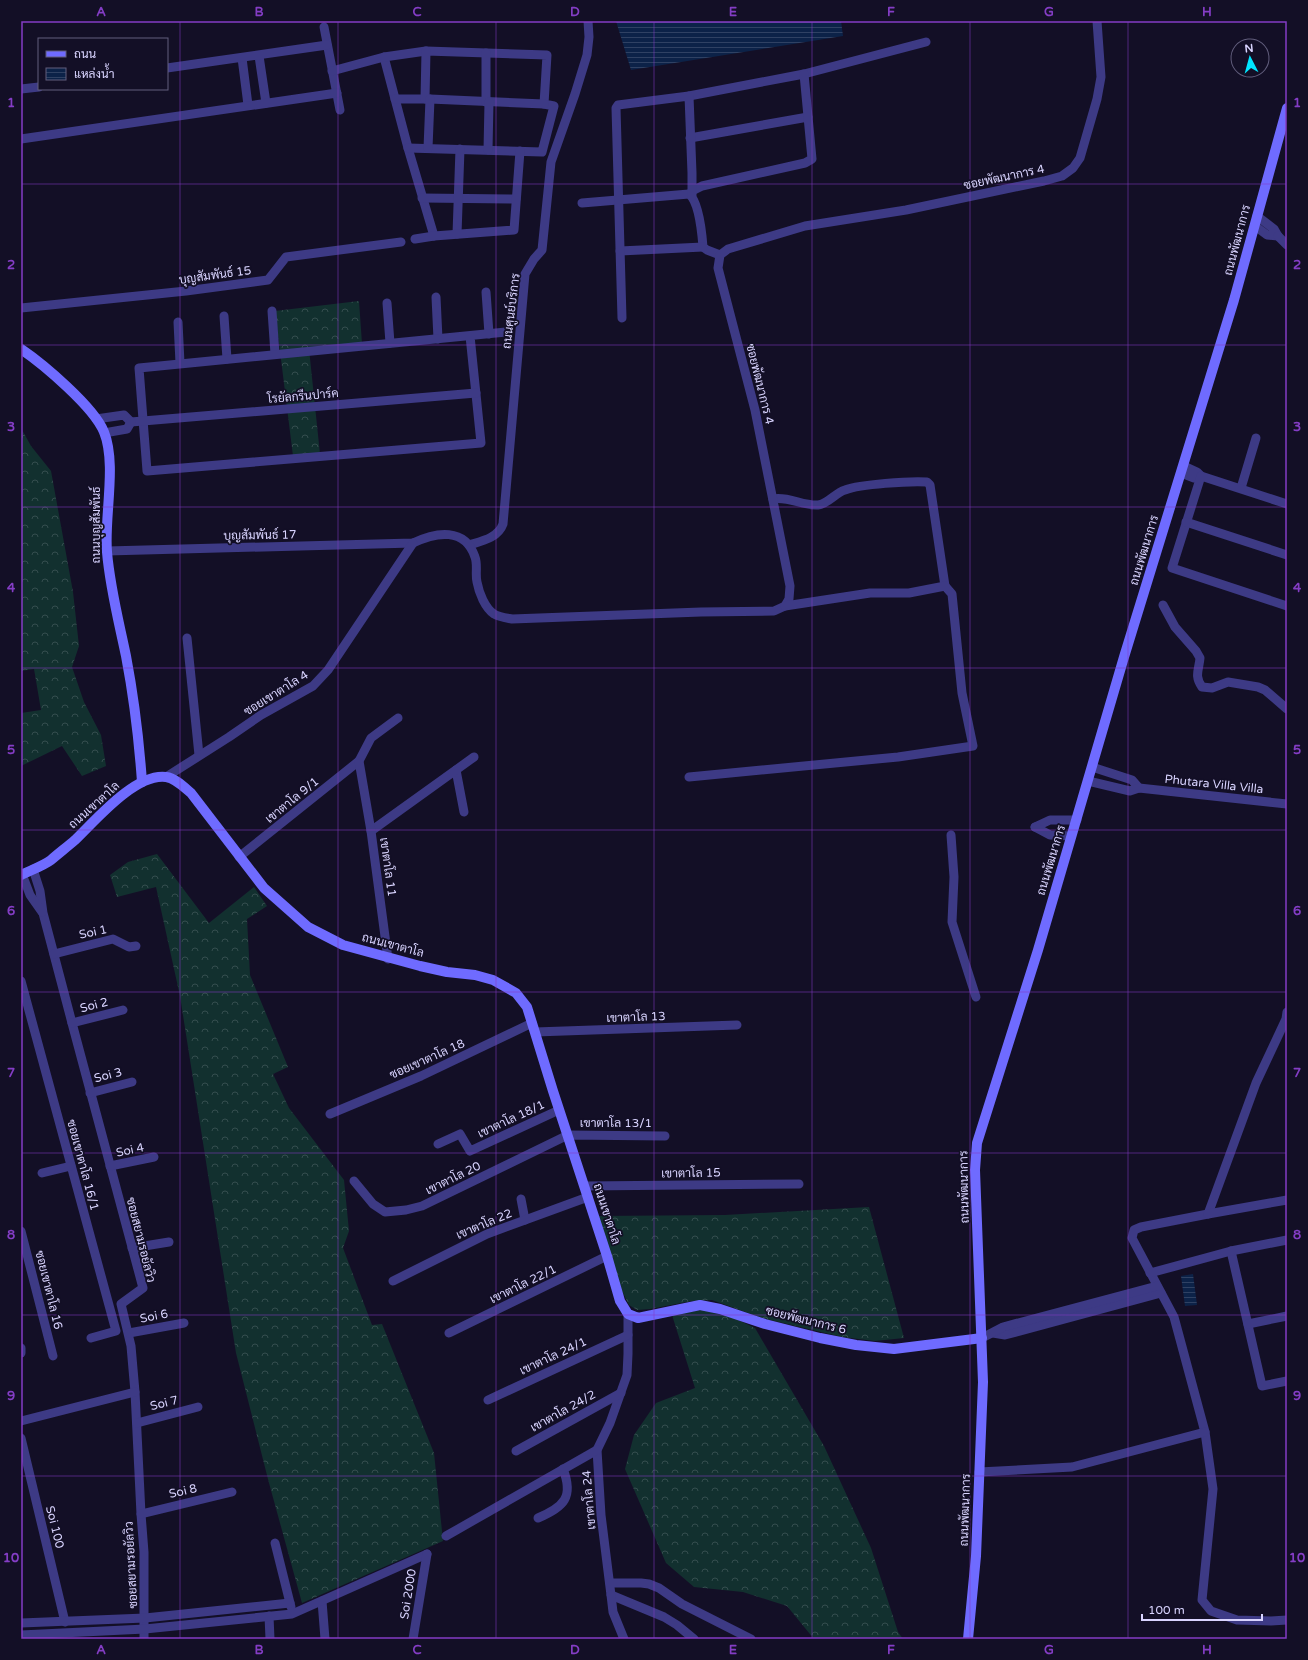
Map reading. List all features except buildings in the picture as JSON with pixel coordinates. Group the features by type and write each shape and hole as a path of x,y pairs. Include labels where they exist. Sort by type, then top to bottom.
{"street":[{"name":"ถนนศูนย์บริการ","path":"469,545 485,540 496,534 501,530 503,524 525,274 534,259 542,250 551,162 587,55 589,37 588,21"},
{"name":"ซอยพัฒนาการ 4","path":"785,606 789,599 790,586 755,410 718,268 720,254 728,249 805,226 906,210 1062,176 1073,168 1080,158 1097,99 1101,77 1097,21"},
{"path":"324,27 340,110"},
{"path":"622,318 616,108 618,105 689,96 804,74 926,42"},
{"path":"168,68 259,56 327,45"},
{"path":"332,71 384,57 426,51 547,55 544,104"},
{"path":"426,51 428,148"},
{"path":"486,53 488,150"},
{"path":"259,56 266,103"},
{"path":"384,57 408,148 434,236"},
{"path":"242,58 248,105"},
{"path":"582,203 692,193 702,186 716,182 809,161 812,159 812,154 804,74"},
{"path":"21,89 38,87"},
{"path":"21,139 336,93"},
{"path":"689,96 692,193 697,210 703,247"},
{"path":"395,99 544,104 554,106 542,152 408,148"},
{"name":"ถนนพัฒนาการ","path":"968,1639 976,1556 983,1382 975,1170 977,1143 1034,964 1124,657 1183,470 1234,300 1287,108"},
{"path":"690,138 808,118"},
{"path":"457,234 460,149"},
{"path":"415,239 434,236 514,230 520,151"},
{"path":"422,198 516,199"},
{"path":"1256,221 1267,235 1278,236 1287,245"},
{"name":"บุญสัมพันธ์ 15","path":"21,308 186,291 268,280 286,258 400,242"},
{"path":"620,251 703,247 707,250 720,254"},
{"path":"486,292 489,334"},
{"path":"436,298 438,339"},
{"path":"387,303 390,343"},
{"path":"272,312 275,354"},
{"path":"224,316 227,359"},
{"path":"178,322 180,363"},
{"path":"470,336 480,443 147,471 139,368 506,332"},
{"name":"ถนนบุญสัมพันธ์","path":"21,349 40,362 84,404 96,419 104,433 109,460 107,551 110,583 126,657 137,728 142,782"},
{"name":"โรยัลกรีนปาร์ค","path":"96,419 124,415 131,422 476,393"},
{"name":"โรยัลกรีนปาร์ค","path":"104,433 127,429 131,422"},
{"path":"1241,488 1256,438"},
{"path":"1183,470 1194,478 1201,476 1287,503"},
{"path":"1201,476 1172,568 1287,606"},
{"path":"689,777 898,757 973,746 962,693 952,594 945,586 930,485 927,482 865,486 846,489 820,505 803,504 782,498 773,499"},
{"path":"1186,522 1287,556"},
{"path":"413,543 426,536 447,534 461,538 469,545 475,558 476,582 484,602 495,615 512,619 701,612 774,611 785,606 870,593 909,593 945,586"},
{"name":"บุญสัมพันธ์ 17","path":"107,551 413,543"},
{"name":"ซอยเขาตาโล 4","path":"166,777 261,715 313,686 328,670 413,543"},
{"path":"1163,605 1175,627 1200,658 1197,668 1197,680 1202,687 1212,688 1228,682 1258,687 1265,690 1287,709"},
{"path":"186,638 199,756"},
{"path":"371,832 359,761 371,738 398,718"},
{"name":"เขาตาโล 11","path":"388,959 371,832 474,757"},
{"name":"เขาตาโล 9/1","path":"239,857 359,761"},
{"name":"Phutara Villa Villa","path":"1092,767 1132,780 1138,788"},
{"path":"456,770 464,812"},
{"name":"ถนนเขาตาโล","path":"22,874 49,861 74,841 126,792 142,782 155,778 166,777 181,784 191,793 264,888 308,927 343,945 388,959 447,972 475,975 493,980 516,993 527,1008 534,1028 607,1256 620,1302 628,1314"},
{"name":"Phutara Villa Villa","path":"1088,781 1130,791 1138,788 1287,804"},
{"path":"1071,836 1050,835 1035,827 1050,820 1077,820"},
{"path":"951,835 954,877 952,922 976,997"},
{"path":"33,869 40,891 43,913"},
{"path":"22,874 30,895 43,913"},
{"name":"ซอยสยามรอยัลวิว","path":"43,913 143,1288 121,1304 132,1346 144,1552 144,1639"},
{"name":"Soi 1","path":"54,954 113,939 129,947 136,946"},
{"name":"ซอยเขาตาโล 16/1","path":"21,981 116,1331 91,1338"},
{"name":"Soi 2","path":"72,1023 123,1010"},
{"path":"1208,1214 1256,1083 1286,1019 1287,1012"},
{"name":"เขาตาโล 13","path":"534,1028 737,1025"},
{"name":"ซอยเขาตาโล 18","path":"330,1114 534,1028"},
{"name":"Soi 3","path":"90,1093 132,1082"},
{"name":"เขาตาโล 18/1","path":"438,1144 460,1134 470,1151 559,1110"},
{"name":"เขาตาโล 13/1","path":"568,1135 665,1136"},
{"name":"เขาตาโล 20","path":"354,1181 373,1204 384,1212 406,1210 422,1206 568,1135"},
{"name":"Soi 4","path":"110,1166 154,1157"},
{"path":"42,1173 71,1166"},
{"name":"เขาตาโล 15","path":"584,1186 799,1184"},
{"name":"เขาตาโล 22","path":"393,1281 487,1234 588,1197"},
{"path":"521,1199 525,1220"},
{"path":"1287,1200 1141,1227 1134,1230 1132,1238 1174,1317 1205,1432 1213,1489 1202,1600 1211,1611 1237,1620 1287,1620"},
{"name":"ซอยเขาตาโล 16","path":"21,1231 53,1356"},
{"path":"1150,1273 1231,1251 1287,1240"},
{"path":"132,1248 170,1242"},
{"path":"1231,1251 1262,1386 1287,1381"},
{"name":"เขาตาโล 22/1","path":"449,1333 607,1256"},
{"path":"982,1338 1003,1327 1159,1290"},
{"name":"ซอยพัฒนาการ 6","path":"628,1314 638,1318 700,1305 720,1309 765,1324 820,1338 856,1345 894,1349 982,1338"},
{"name":"เขาตาโล 24","path":"624,1639 613,1612 601,1515 597,1450 610,1423 627,1375 628,1314"},
{"path":"1248,1324 1287,1316"},
{"name":"Soi 6","path":"129,1333 184,1323"},
{"name":"เขาตาโล 24/1","path":"488,1400 628,1335"},
{"path":"21,1348 21,1353"},
{"path":"21,1421 135,1392"},
{"name":"เขาตาโล 24/2","path":"516,1451 621,1393"},
{"name":"Soi 7","path":"136,1423 198,1407"},
{"path":"979,1472 1072,1467 1205,1432"},
{"name":"Soi 100","path":"21,1438 65,1622"},
{"path":"446,1536 597,1450"},
{"path":"538,1518 549,1514 563,1503 567,1492 567,1481 563,1469"},
{"name":"Soi 8","path":"141,1514 232,1492"},
{"path":"275,1543 292,1614"},
{"name":"Soi 2000","path":"322,1600 427,1554 413,1639"},
{"path":"610,1583 641,1582 649,1584 659,1588 682,1604 751,1639"},
{"path":"611,1595 664,1617 677,1625 694,1639"},
{"path":"21,1635 65,1636 292,1614 322,1600 325,1639"},
{"path":"21,1623 145,1618 290,1603"},
{"path":"269,1616 270,1639"}],"green space":[{"path":"359,301 362,344 309,349 320,454 293,456 275,311"},
{"path":"21,428 31,446 51,471 73,592 79,646 72,667 84,702 101,735 106,766 82,776 62,746 21,766 21,713 41,710 34,669 21,671"},
{"path":"157,854 209,923 254,887 267,906 247,919 250,975 288,1067 273,1074 289,1108 344,1180 349,1231 343,1248 372,1325 382,1324 434,1453 443,1541 302,1603 269,1483 236,1353 180,996 156,887 117,897 110,875 128,862"},
{"path":"869,1207 904,1338 875,1341 842,1337 762,1318 712,1300 692,1301 637,1310 629,1305 621,1289 598,1216 725,1215"},
{"path":"702,1310 734,1318 755,1328 824,1446 871,1548 898,1632 903,1639 814,1639 787,1606 743,1592 694,1587 666,1563 625,1469 634,1435 656,1403 695,1388 672,1315"}],"water":[{"path":"616,21 841,21 843,36 631,70"},
{"path":"1193,1274 1197,1305 1185,1306 1181,1276"}]}
